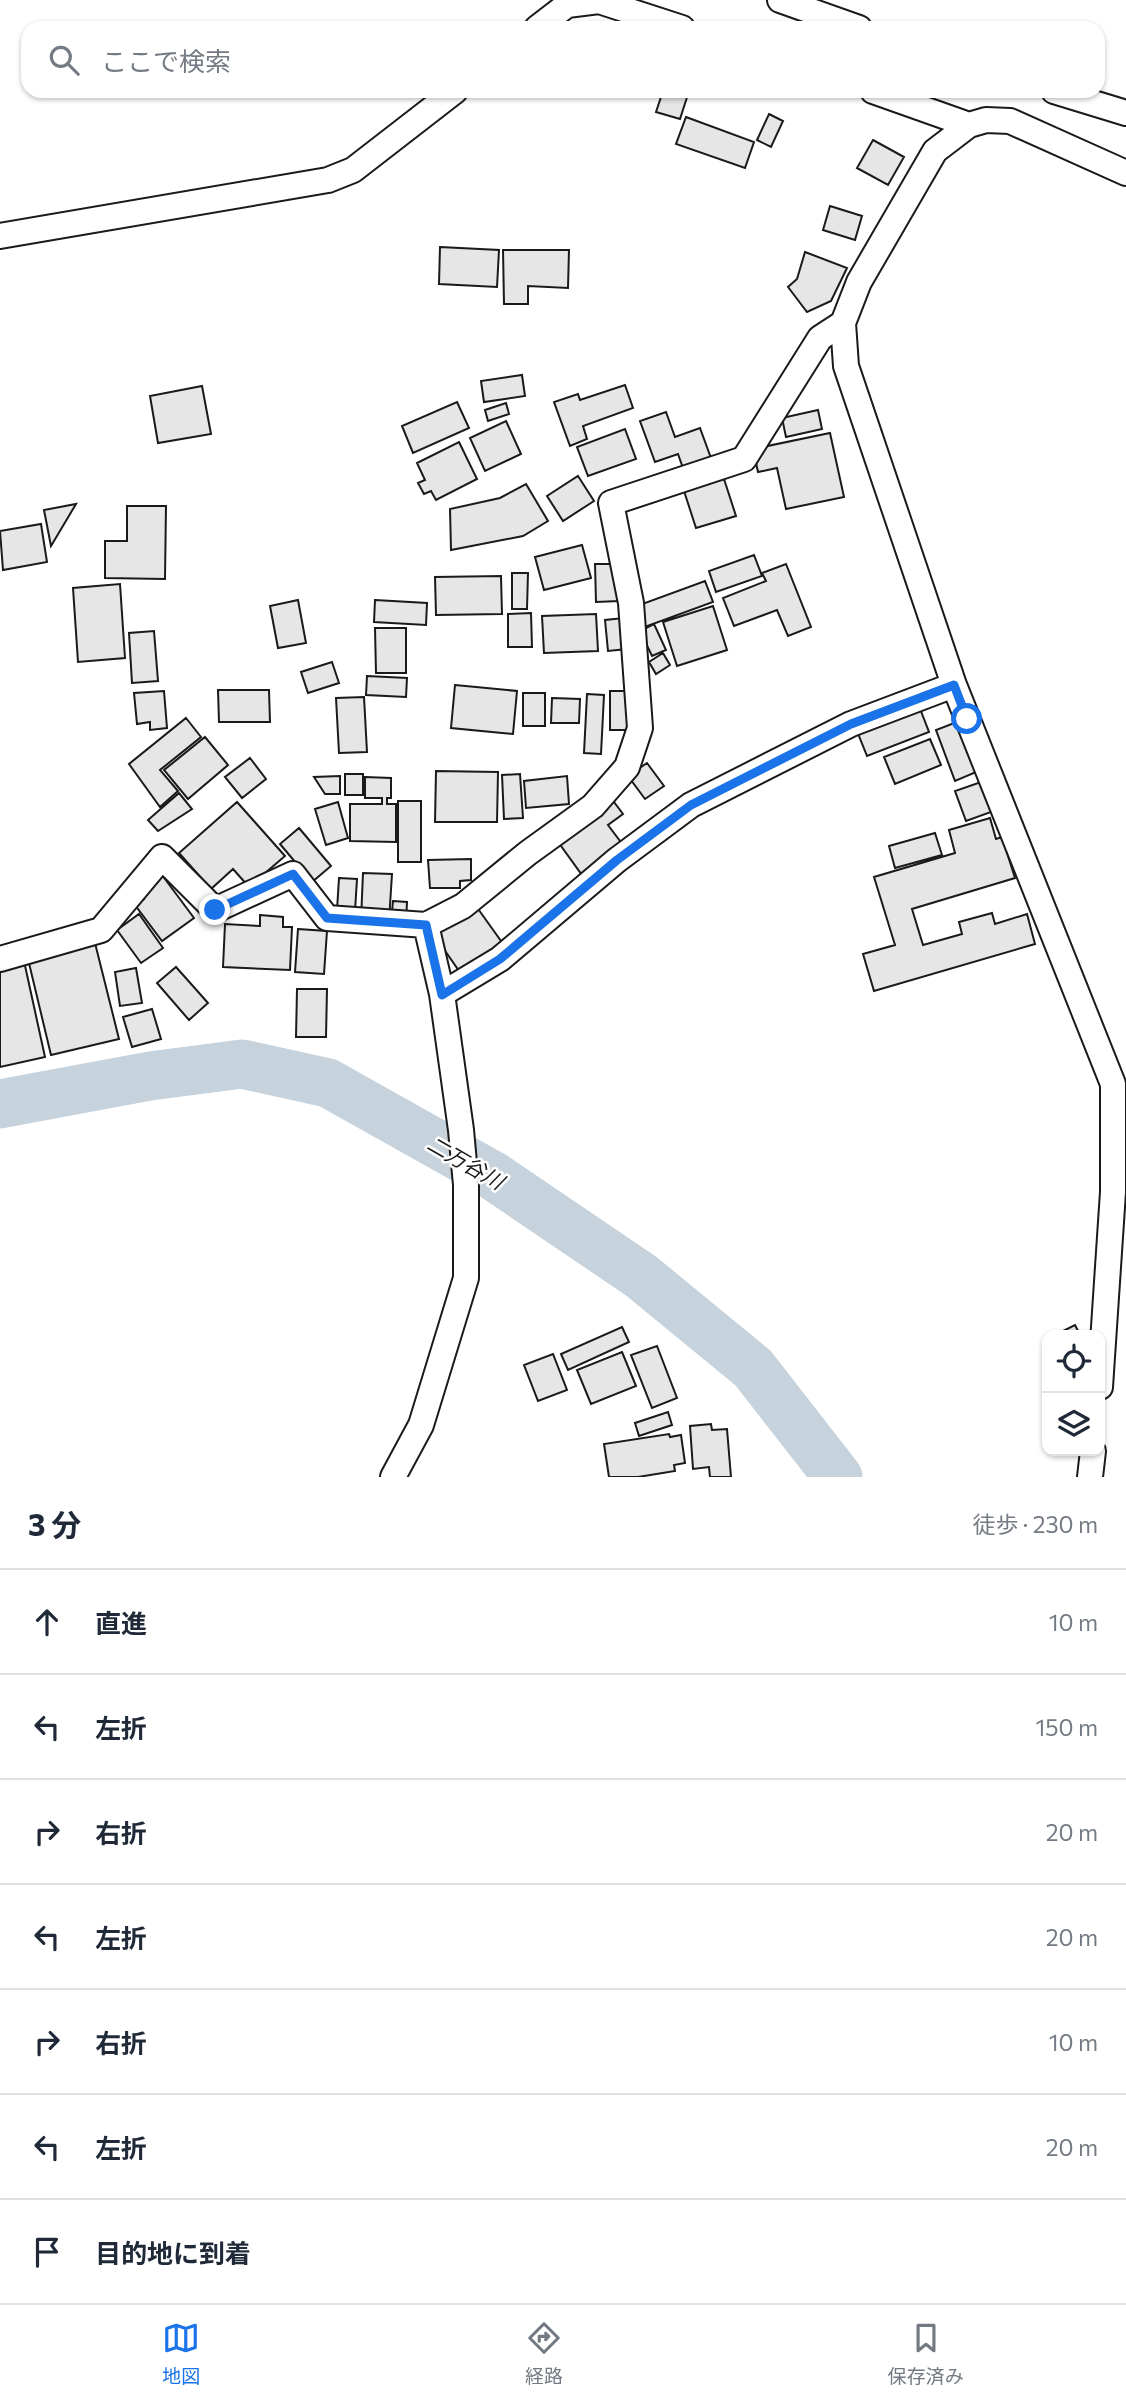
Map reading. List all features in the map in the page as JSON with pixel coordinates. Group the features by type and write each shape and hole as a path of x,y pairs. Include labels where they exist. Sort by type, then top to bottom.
{"street":[{"path":"780,0 839,21"},
{"path":"546,21 567,5 599,1 660,21"},
{"path":"0,236 328,180 353,170 446,98"},
{"path":"893,98 969,125"},
{"path":"1077,98 1126,113"},
{"path":"1104,1330 1113,1192 1113,1084 954,685 846,366 843,323 859,282 934,152 969,125 986,120 1010,121 1126,173"},
{"path":"0,958 101,930 162,857 215,910 293,874 327,918 426,925 463,906 528,853 593,806 627,767 640,728 631,603 611,503 744,459 820,338 843,323"},
{"path":"442,995 500,959 617,860 691,805 851,724 954,685"},
{"path":"393,1477 421,1425 466,1278 466,1185 461,1130 442,995 426,925"},
{"path":"1090,1477 1092,1456"}],"building":[{"path":"661,98 687,98 680,119 656,112"},
{"path":"769,114 783,121 771,147 757,140"},
{"path":"686,117 754,142 745,168 676,144"},
{"path":"873,140 904,157 888,185 857,168"},
{"path":"830,206 862,216 855,240 823,230"},
{"path":"440,247 499,250 497,287 439,284"},
{"path":"503,250 569,250 568,288 528,286 528,304 504,304"},
{"path":"805,252 847,268 831,301 807,312 788,287 797,279"},
{"path":"522,375 525,396 484,402 481,381"},
{"path":"625,385 633,408 583,426 587,439 570,446 554,402 578,394 580,400"},
{"path":"202,386 211,434 158,443 150,396"},
{"path":"457,402 469,428 413,453 402,426"},
{"path":"506,403 509,414 488,421 485,410"},
{"path":"818,410 822,429 786,437 782,418"},
{"path":"666,412 675,437 700,428 712,461 684,471 678,454 655,462 640,421"},
{"path":"506,421 521,454 485,471 470,438"},
{"path":"625,429 636,459 588,476 577,447"},
{"path":"830,433 844,497 786,509 777,468 758,472 753,449"},
{"path":"459,442 477,479 436,500 431,491 424,494 418,483 425,480 417,463"},
{"path":"578,476 594,501 563,521 547,496"},
{"path":"724,479 736,516 696,528 684,491"},
{"path":"526,484 548,521 523,536 451,550 450,509 500,498"},
{"path":"76,504 51,546 44,510"},
{"path":"127,506 166,506 165,579 105,578 105,541 127,541"},
{"path":"41,524 47,562 3,570 0,531"},
{"path":"582,545 591,578 544,590 535,557"},
{"path":"754,555 762,576 716,592 709,571"},
{"path":"595,564 618,564 619,601 596,602"},
{"path":"786,564 811,627 788,636 777,610 734,626 723,598 766,581 762,573"},
{"path":"512,573 528,573 527,609 512,609"},
{"path":"501,576 502,614 436,615 435,577"},
{"path":"705,581 713,602 642,628 634,607"},
{"path":"120,584 125,658 78,662 73,588"},
{"path":"298,600 306,643 278,648 270,606"},
{"path":"375,600 427,603 426,625 374,622"},
{"path":"713,606 727,650 677,666 663,622"},
{"path":"531,613 532,647 508,647 508,614"},
{"path":"596,614 598,651 544,653 542,616"},
{"path":"624,618 627,649 608,651 605,620"},
{"path":"654,624 666,650 652,656 640,631"},
{"path":"375,628 406,628 406,673 376,673"},
{"path":"154,631 158,681 132,683 129,633"},
{"path":"663,653 670,665 656,674 649,662"},
{"path":"332,662 339,683 308,693 301,672"},
{"path":"367,676 407,678 406,697 366,695"},
{"path":"455,685 517,691 513,734 451,728"},
{"path":"218,690 269,690 270,722 219,722"},
{"path":"164,691 167,728 150,730 150,722 137,724 134,693"},
{"path":"610,691 632,691 632,730 610,730"},
{"path":"523,693 545,693 545,726 523,726"},
{"path":"587,694 604,695 601,754 584,753"},
{"path":"364,697 367,752 339,753 336,698"},
{"path":"552,698 580,699 579,723 551,723"},
{"path":"919,706 929,732 867,756 857,731"},
{"path":"186,718 201,737 160,770 178,791 160,807 129,764"},
{"path":"962,720 981,770 955,781 936,730"},
{"path":"205,737 228,765 188,799 164,770"},
{"path":"930,739 941,765 895,784 884,757"},
{"path":"250,758 266,779 242,798 225,777"},
{"path":"647,763 664,786 645,799 628,776"},
{"path":"436,771 498,772 497,822 435,822"},
{"path":"345,774 363,774 363,795 345,795"},
{"path":"520,774 523,818 504,819 502,775"},
{"path":"340,776 340,794 325,794 314,777"},
{"path":"567,776 569,804 526,808 524,781"},
{"path":"365,777 391,778 391,798 387,798 387,804 396,804 396,842 350,841 350,804 382,804 382,798 365,798"},
{"path":"981,782 991,812 966,821 955,791"},
{"path":"179,793 192,809 158,831 148,820"},
{"path":"611,798 623,814 608,825 623,845 582,875 556,839"},
{"path":"398,801 421,801 421,862 398,862"},
{"path":"237,802 285,856 249,887 233,869 211,889 179,853"},
{"path":"338,802 348,838 326,845 315,809"},
{"path":"990,818 996,839 1002,837 1015,878 912,909 923,945 962,934 959,922 992,913 995,924 1027,914 1035,944 874,991 863,954 895,945 874,877 955,853 949,830"},
{"path":"299,828 331,866 312,882 280,844"},
{"path":"935,833 942,855 895,868 889,846"},
{"path":"471,859 471,880 460,881 460,888 430,888 428,860"},
{"path":"363,873 392,874 389,921 361,920"},
{"path":"162,875 194,918 162,941 135,905 144,899 139,892"},
{"path":"339,878 357,879 355,911 337,910"},
{"path":"393,901 407,902 406,923 391,922"},
{"path":"476,906 506,948 464,978 434,935"},
{"path":"139,914 163,948 141,963 117,930"},
{"path":"260,915 283,917 283,927 292,927 290,970 223,967 225,924 260,926"},
{"path":"298,929 327,931 324,974 295,972"},
{"path":"95,943 119,1039 51,1055 28,959"},
{"path":"24,961 45,1057 0,1067 0,966"},
{"path":"176,967 208,1003 189,1020 157,983"},
{"path":"136,968 142,1003 120,1006 115,972"},
{"path":"297,989 327,989 326,1037 296,1037"},
{"path":"152,1009 161,1039 132,1047 123,1017"},
{"path":"1075,1325 1078,1330 1065,1330"},
{"path":"622,1327 629,1342 568,1370 561,1354"},
{"path":"657,1346 677,1398 652,1408 631,1355"},
{"path":"622,1352 636,1386 591,1404 577,1370"},
{"path":"553,1354 567,1390 538,1401 524,1365"},
{"path":"668,1412 672,1425 639,1436 635,1423"},
{"path":"711,1424 712,1430 727,1429 731,1477 710,1477 709,1467 693,1469 690,1426"},
{"path":"669,1434 670,1437 681,1435 685,1463 674,1465 675,1471 638,1477 609,1477 604,1444"}],"waterway":[{"name":"二万谷川","path":"0,1104 150,1076 242,1064 328,1083 492,1175 641,1276 753,1368 838,1477"}],"route":[{"path":"215,910 293,874 327,918 426,925 442,995 500,959 617,860 691,805 851,724 954,685 967,719"}]}
